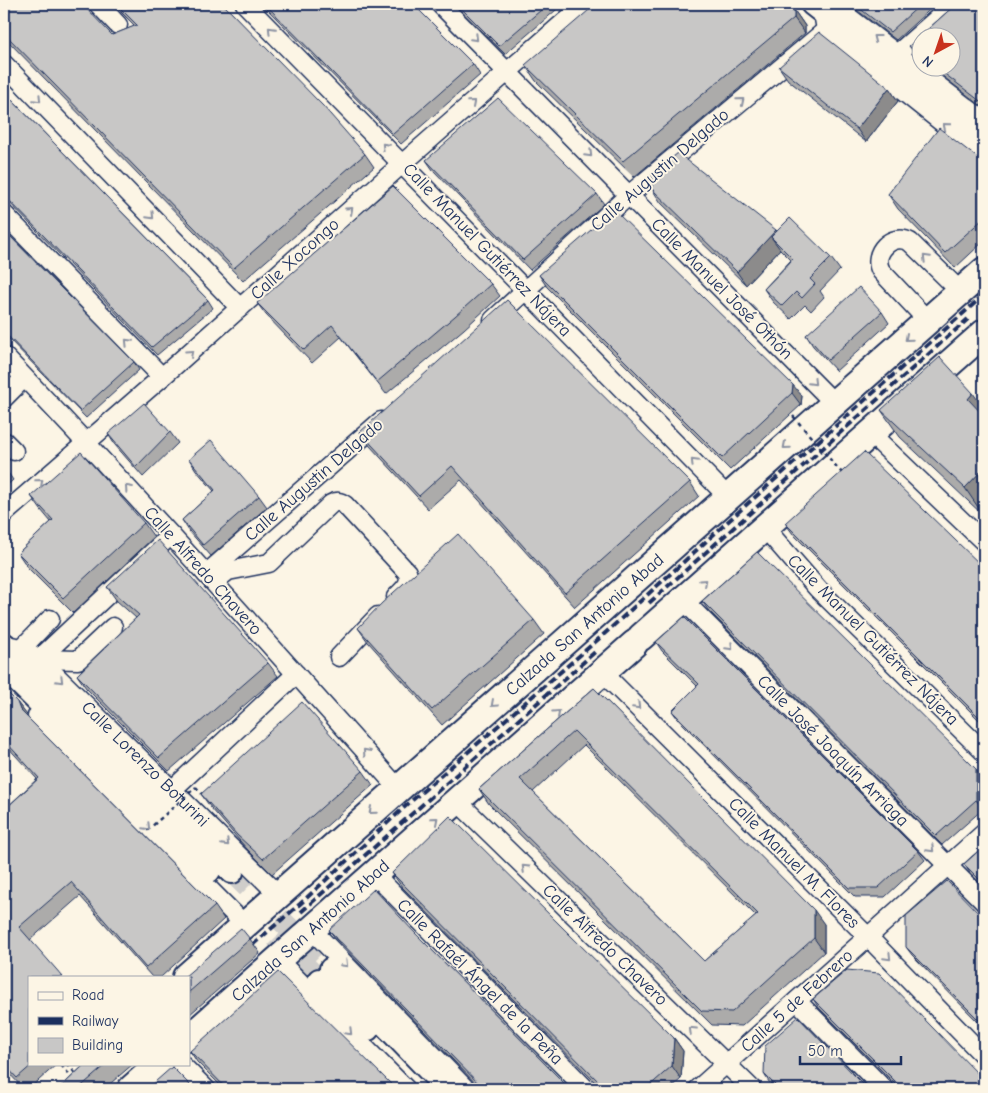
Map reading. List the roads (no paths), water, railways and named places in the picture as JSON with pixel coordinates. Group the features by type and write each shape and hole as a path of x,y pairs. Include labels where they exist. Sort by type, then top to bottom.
{"highway":[{"name":"Calzada San Antonio Abad","path":"187,976 984,271"},
{"name":"Calzada San Antonio Abad","path":"190,1037 984,333"},
{"path":"131,1089 157,1066"}],"main road":[{"path":"820,15 984,139"},
{"name":"Calle Lorenzo Boturini","path":"4,668 17,694 226,877 10,646"},
{"path":"426,1089 325,975 447,1089"}],"street":[{"path":"98,4 118,25"},
{"name":"Calle Manuel Gutiérrez Nájera","path":"245,4 728,497"},
{"name":"Calle Manuel José Othón","path":"440,4 834,403"},
{"name":"Calle Xocongo","path":"4,514 585,4"},
{"path":"897,54 954,4"},
{"path":"820,15 842,12 984,121"},
{"path":"820,15 984,156"},
{"name":"Calle Augustin Delgado","path":"482,330 820,15"},
{"path":"4,64 240,308"},
{"path":"4,214 162,377"},
{"path":"928,321 877,265 877,258 890,242 896,239 904,239 910,242 960,292"},
{"name":"Calle Alfredo Chavero","path":"4,356 171,535 398,788"},
{"path":"4,398 24,378"},
{"name":"Calle Augustin Delgado","path":"210,578 395,409"},
{"path":"871,434 984,542"},
{"path":"210,578 228,571 269,563 331,504 341,502 364,525 409,577 407,586 339,657"},
{"name":"Calle Manuel Gutiérrez Nájera","path":"764,527 818,589 984,752"},
{"path":"39,659 171,535"},
{"name":"Calle José Joaquín Arriaga","path":"683,600 984,902"},
{"path":"10,646 50,619"},
{"path":"39,659 78,660 113,627"},
{"name":"Calle Lorenzo Boturini","path":"10,646 39,659 278,894"},
{"name":"Calle Manuel M. Flores","path":"602,672 868,937 984,1056"},
{"path":"172,790 296,674"},
{"name":"Calle Lorenzo Boturini","path":"17,694 244,924"},
{"path":"190,808 200,791"},
{"name":"Calle Alfredo Chavero","path":"457,801 752,1089"},
{"name":"Calle 5 de Febrero","path":"698,1089 984,833"},
{"name":"Calle Rafaél Ángel de la Peña","path":"374,874 586,1089"},
{"path":"311,929 466,1089"},
{"path":"278,960 406,1089"},
{"path":"797,1001 884,1089"},
{"path":"184,1066 206,1089"}],"tunnel":[{"path":"232,872 331,969"},
{"path":"276,937 319,980"}],"railway":[{"path":"243,953 300,904 409,803 602,636 745,506 984,295"},
{"path":"649,603 968,319"},
{"path":"301,912 595,652"}]}
